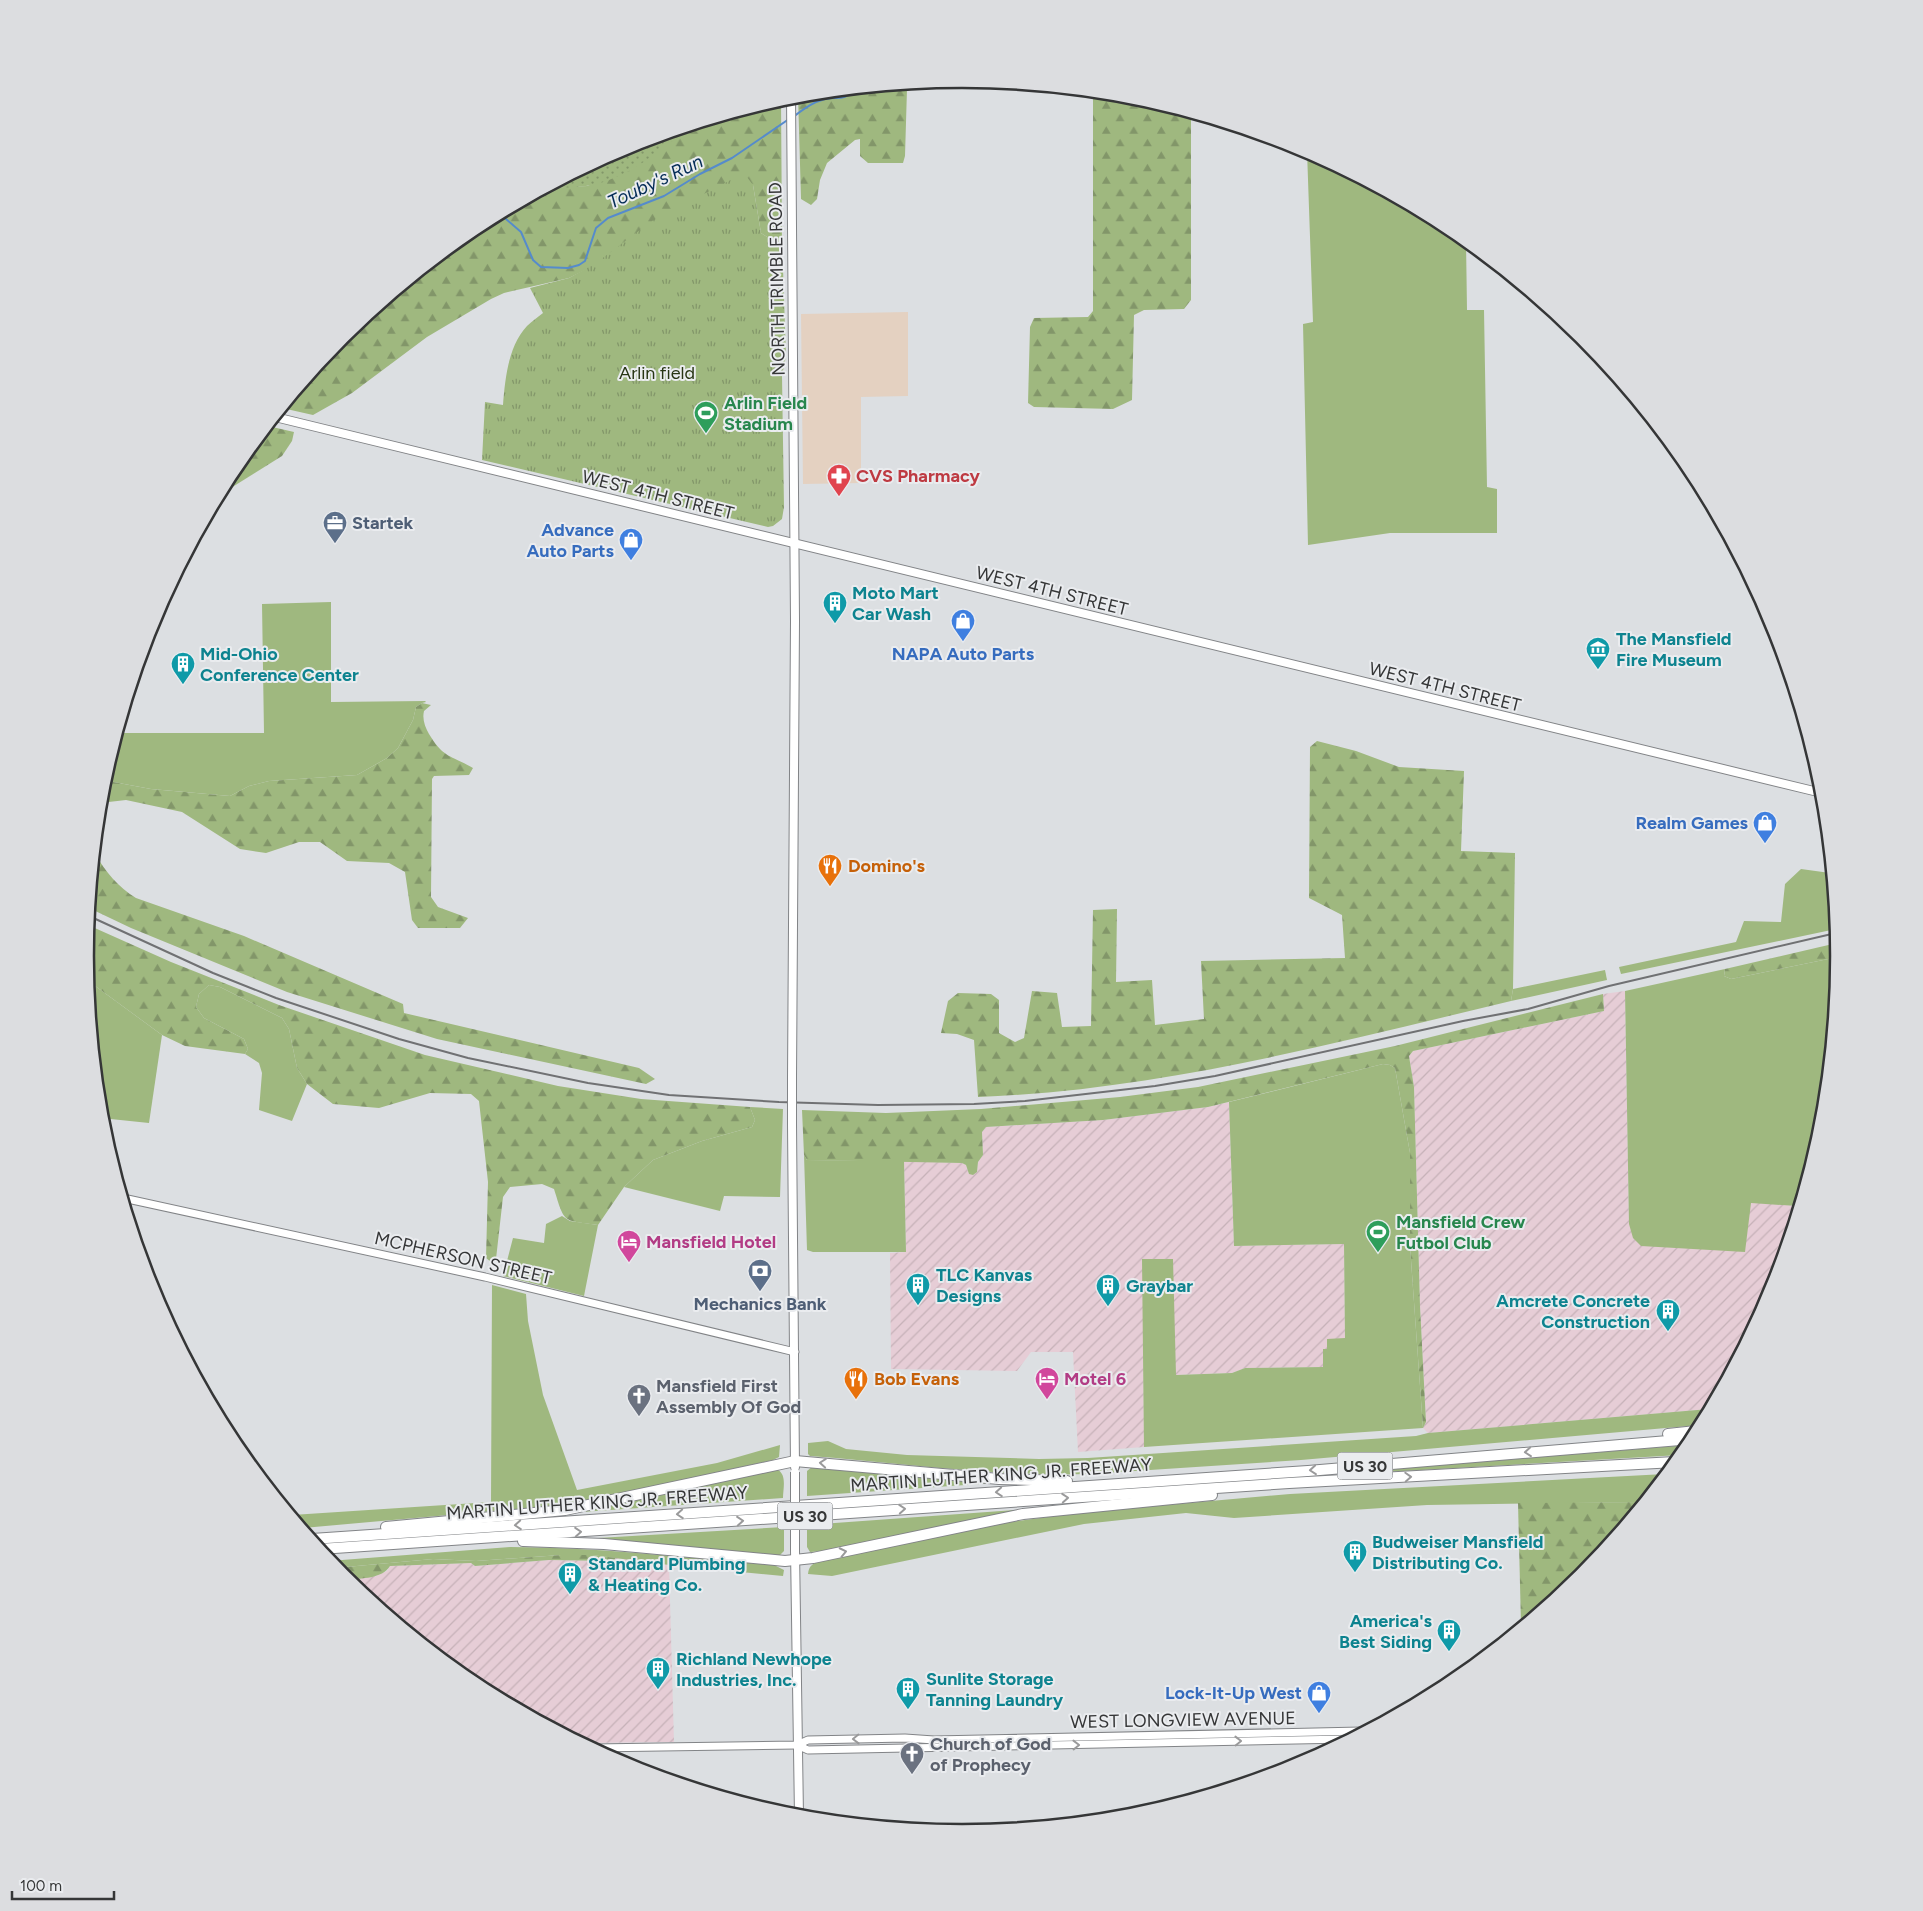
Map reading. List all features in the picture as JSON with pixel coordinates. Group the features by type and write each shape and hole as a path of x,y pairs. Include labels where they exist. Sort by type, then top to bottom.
{"highway":[{"path":"1576,1447 1631,1437 1687,1432"},
{"name":"MARTIN LUTHER KING JR. FREEWAY","path":"318,1537 1327,1469 1682,1440"},
{"name":"MARTIN LUTHER KING JR. FREEWAY","path":"329,1549 1289,1483 1665,1463"},
{"path":"317,1536 346,1530 565,1510 795,1466 1020,1480 1067,1481 1133,1477 1153,1481"},
{"path":"1598,1467 1633,1470 1661,1469"},
{"path":"330,1550 348,1553 523,1542 560,1542 604,1544 776,1561 795,1555 1023,1514 1245,1492 1289,1483"}],"main road":[{"name":"NORTH TRIMBLE ROAD","path":"790,104 795,543 792,1078 795,1352"},
{"name":"WEST 4TH STREET","path":"280,418 1814,792"},
{"path":"795,1352 795,1555 799,1808"}],"street":[{"name":"MCPHERSON STREET","path":"129,1199 485,1277 795,1352"},
{"name":"WEST LONGVIEW AVENUE","path":"609,1748 797,1745 808,1740 905,1738 934,1740 1350,1731"},
{"name":"WEST LONGVIEW AVENUE","path":"797,1745 808,1750 1333,1739"}],"shaded area":[{"path":"908,312 908,396 861,397 861,483 803,484 801,314"},
{"path":"1625,991 1629,1224 1751,1202 1792,1206 1763,1288 1740,1339 1701,1410 1428,1433 1423,1428 1426,1422 1420,1306 1414,1087 1409,1056 1413,1051 1604,1011 1603,994"},
{"path":"1229,1102 1234,1246 1344,1244 1345,1339 1327,1349 1323,1349 1323,1367 1245,1368 1232,1373 1175,1375 1172,1259 1143,1259 1144,1447 1078,1452 1073,1352 1031,1352 1017,1371 891,1369 890,1253 906,1252 904,1161 962,1163 966,1165 969,1174 977,1172 978,1162 983,1155 982,1132 986,1127 1103,1120 1208,1107"},
{"path":"616,1558 669,1565 674,1742 598,1743 578,1734 527,1707 479,1677 433,1644 389,1608 358,1578 376,1576 387,1571 390,1566 471,1563 475,1566 549,1560 612,1561"}],"green space":[{"path":"907,89 905,156 903,163 868,163 860,156 860,139 855,140 827,163 820,180 817,199 811,205 801,199 798,103 848,95"},
{"path":"1093,98 1131,104 1191,119 1191,300 1184,309 1144,310 1134,315 1132,400 1113,409 1034,407 1028,403 1030,327 1034,318 1088,317 1093,311"},
{"path":"781,107 782,240 772,240 761,233 753,185 569,278 504,293 491,299 427,337 352,393 313,415 288,409 309,383 348,342 389,303 433,267 479,234 527,204 558,187 587,186 631,169 678,135 737,117"},
{"path":"681,134 630,170 601,183 558,188 629,154"},
{"path":"1307,160 1345,177 1396,204 1466,250 1467,310 1484,310 1487,487 1497,489 1497,533 1390,533 1308,545 1303,324 1313,322"},
{"name":"Arlin field","path":"744,173 753,185 761,233 772,240 782,240 786,356 782,376 784,507 782,519 773,526 768,527 482,460 485,402 503,405 509,364 516,343 527,326 543,313 530,288 569,278 596,263 652,221"},
{"path":"273,427 294,432 292,441 282,456 231,488"},
{"path":"331,602 331,702 426,702 416,707 413,720 398,748 387,758 357,775 269,781 249,786 230,796 151,789 111,782 123,733 264,733 262,604"},
{"path":"422,703 431,705 424,711 423,717 426,729 434,742 448,756 473,768 469,775 434,776 432,779 431,897 438,907 468,918 460,928 418,928 412,920 405,872 389,863 347,861 320,842 299,842 266,853 240,849 182,812 126,800 107,802 111,782 151,789 230,796 249,786 269,781 357,775 387,758 398,748 413,720 416,707"},
{"path":"1317,741 1356,751 1399,767 1464,771 1461,851 1515,853 1513,989 1511,1001 1313,1048 1180,1075 1046,1093 978,1097 974,1040 957,1034 941,1033 948,1001 958,993 991,994 999,1000 999,1033 1015,1042 1024,1038 1032,991 1057,993 1062,1027 1091,1026 1093,910 1117,909 1116,982 1152,980 1155,1025 1204,1019 1201,961 1345,958 1342,915 1309,898 1310,747"},
{"path":"99,860 113,879 136,898 244,936 403,1004 404,1013 639,1068 655,1079 646,1084 437,1039 287,992 131,928 95,911"},
{"path":"1801,869 1825,872 1829,930 1621,974 1619,967 1736,942 1744,921 1781,922 1785,884"},
{"path":"94,928 171,962 279,1005 425,1055 558,1086 641,1099 750,1107 755,1120 752,1127 702,1141 653,1160 624,1187 598,1225 571,1221 567,1218 560,1209 554,1189 542,1184 510,1187 503,1197 496,1259 491,1262 486,1258 488,1182 479,1101 471,1094 430,1093 379,1108 333,1104 307,1084 297,1068 289,1029 282,1018 220,987 209,985 199,994 196,1007 204,1018 244,1039 248,1049 245,1054 185,1046 162,1035 94,985"},
{"path":"1830,945 1830,959 1731,979 1724,976 1725,969"},
{"path":"1830,959 1828,1012 1822,1069 1813,1125 1792,1206 1751,1203 1745,1252 1641,1246 1633,1238 1629,1224 1625,991 1725,969 1724,976 1731,979"},
{"path":"1605,970 1607,980 1511,1001 1513,989"},
{"path":"94,985 162,1035 149,1123 109,1119 101,1069"},
{"path":"209,985 220,987 282,1018 289,1029 297,1068 307,1084 292,1121 259,1110 262,1073 259,1063 245,1054 248,1049 244,1039 204,1018 196,1007 199,994"},
{"path":"1603,994 1604,1011 1413,1051 1409,1056 1414,1087 1420,1306 1426,1422 1423,1428 1410,1246 1410,1153 1395,1068 1390,1065 1383,1064 1208,1107 1103,1120 986,1127 982,1132 983,1155 978,1162 977,1172 973,1175 969,1174 966,1165 962,1163 807,1160 804,1155 802,1110 886,1113 981,1109 1120,1097 1198,1087 1395,1046"},
{"name":"Mansfield Crew Futbol Club","path":"1383,1064 1395,1068 1410,1153 1410,1246 1423,1428 1144,1447 1142,1259 1173,1259 1176,1375 1232,1373 1245,1368 1323,1367 1323,1349 1327,1349 1327,1339 1345,1338 1344,1244 1234,1246 1229,1102"},
{"path":"750,1107 783,1109 780,1197 724,1196 720,1211 624,1187 653,1160 702,1141 752,1127 755,1120"},
{"path":"804,1155 807,1160 904,1161 906,1252 813,1252 807,1250"},
{"path":"562,1216 570,1221 598,1225 584,1296 503,1276 513,1238 544,1243 546,1224"},
{"path":"492,1285 526,1294 528,1321 543,1395 577,1490 717,1463 780,1445 779,1457 773,1460 572,1504 309,1528 298,1515 491,1502"},
{"path":"1701,1410 1691,1426 1301,1460 1089,1474 984,1471 810,1456 808,1454 808,1443 828,1441 846,1449 907,1455 1039,1459 1088,1458 1416,1436 1428,1433"},
{"path":"1677,1446 1670,1456 1369,1473 1369,1471"},
{"path":"812,1467 994,1483 807,1496 807,1471"},
{"path":"778,1470 784,1479 783,1498 582,1512 582,1510"},
{"path":"1657,1474 1635,1502 1427,1505 1234,1518 1186,1513 1084,1524 832,1576 808,1574 809,1568 812,1565 822,1561 1011,1522 1077,1513 1290,1494"},
{"path":"1635,1502 1614,1528 1575,1569 1521,1619 1518,1503"},
{"path":"1015,1510 825,1551 810,1552 807,1547 807,1525"},
{"path":"784,1527 784,1551 779,1556 598,1540 598,1538"},
{"path":"510,1547 543,1547 642,1553 774,1565 784,1570 783,1576 669,1565 592,1555 561,1555 476,1561 433,1559 346,1567 339,1560"},
{"path":"561,1555 592,1555 616,1558 612,1561 549,1560 475,1566 471,1563 390,1566 377,1576 358,1579 346,1567 433,1559 476,1561"}],"waterway":[{"name":"Touby's Run","path":"793,117 816,102 848,95"},
{"name":"Touby's Run","path":"505,218 521,232 533,260 541,267 568,268 579,265 585,261 596,228 608,218 664,196 700,174 732,158 789,119"}],"railway":[{"path":"94,918 213,973 276,998 399,1039 468,1058 588,1083 669,1095 779,1102 878,1105 974,1104 1025,1101 1155,1086 1215,1076 1463,1021 1528,1009 1609,986 1829,935"}],"place":[{"name":"Arlin Field Stadium","path":"706,434"},
{"name":"CVS Pharmacy","path":"839,497"},
{"name":"Startek","path":"335,544"},
{"name":"Advance Auto Parts","path":"631,561"},
{"name":"Moto Mart Car Wash","path":"835,624"},
{"name":"NAPA Auto Parts","path":"963,642"},
{"name":"The Mansfield Fire Museum","path":"1598,670"},
{"name":"Mid-Ohio Conference Center","path":"183,685"},
{"name":"Realm Games","path":"1765,844"},
{"name":"Domino's","path":"830,887"},
{"name":"Mansfield Crew Futbol Club","path":"1378,1253"},
{"name":"Mansfield Hotel","path":"629,1263"},
{"name":"Mechanics Bank","path":"760,1292"},
{"name":"TLC Kanvas Designs","path":"918,1306"},
{"name":"Graybar","path":"1108,1307"},
{"name":"Amcrete Concrete Construction","path":"1668,1332"},
{"name":"Bob Evans","path":"856,1400"},
{"name":"Motel 6","path":"1047,1400"},
{"name":"Mansfield First Assembly Of God","path":"639,1417"},
{"name":"Budweiser Mansfield Distributing Co.","path":"1355,1573"},
{"name":"Standard Plumbing & Heating Co.","path":"570,1595"},
{"name":"America's Best Siding","path":"1449,1652"},
{"name":"Richland Newhope Industries, Inc.","path":"658,1690"},
{"name":"Sunlite Storage Tanning Laundry","path":"908,1710"},
{"name":"Lock-It-Up West","path":"1319,1714"},
{"name":"Church of God of Prophecy","path":"912,1775"}]}
